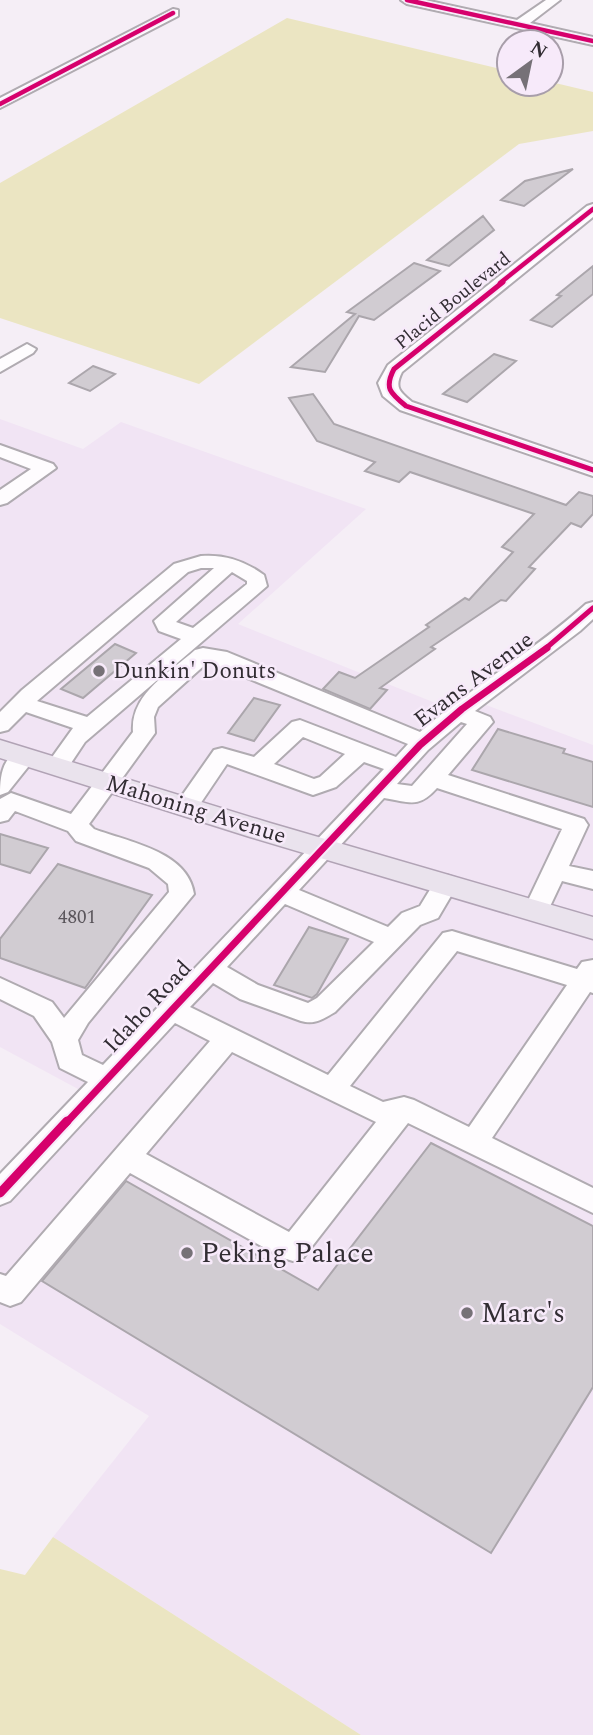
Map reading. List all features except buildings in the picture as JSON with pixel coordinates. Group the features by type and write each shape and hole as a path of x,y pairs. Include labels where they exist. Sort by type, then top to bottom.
{"main road":[{"name":"Mahoning Avenue","path":"12,753 593,928"}],"street":[{"path":"407,0 593,41"},
{"path":"519,25 554,0"},
{"path":"0,104 173,13"},
{"name":"Placid Boulevard","path":"593,209 394,369 387,383 389,392 406,406 593,470"},
{"path":"0,367 27,349"},
{"path":"0,452 46,468 5,491"},
{"path":"0,725 26,699 181,568 205,560 218,561 257,579 257,586 77,737 57,767"},
{"path":"26,699 41,694 188,574 208,567 243,582 245,586 174,648 173,651 177,655"},
{"path":"191,635 167,626 165,621 222,572"},
{"name":"Evans Avenue","path":"324,848 423,742 458,712 544,651 593,608"},
{"path":"76,825 144,733 143,717 148,704 203,655 219,657 423,742"},
{"path":"26,699 90,726"},
{"path":"379,789 417,795 482,722 458,712"},
{"path":"258,765 300,727 398,767"},
{"path":"186,807 222,755 258,765 313,787 328,782 360,752"},
{"path":"12,753 3,800 76,825 85,835 158,862 180,880 183,894 78,1016 65,1040"},
{"path":"432,778 576,825 536,911"},
{"name":"Idaho Road","path":"0,1193 324,848"},
{"path":"554,871 593,880"},
{"path":"210,969 249,992 310,1014 326,1005 411,919 429,912 446,884"},
{"path":"282,893 393,939"},
{"path":"429,912 452,940 591,976 474,1142"},
{"path":"332,1089 452,940"},
{"path":"0,988 43,1009 65,1040 70,1061 107,1079"},
{"path":"172,1010 382,1113 404,1108 593,1201"},
{"path":"0,1287 10,1293 228,1038"},
{"path":"126,1157 293,1249 404,1108"}],"shaded area":[{"path":"287,18 495,68 495,98 565,98 565,85 593,92 593,131 519,144 199,384 0,318 0,183"},
{"path":"0,419 83,449 121,422 366,509 238,624 458,712 473,700 593,745 593,1735 361,1735 53,1537 149,1416 0,1324 0,1193 91,1096 0,1047"},
{"path":"53,1537 361,1735 0,1735 0,1569 25,1575"}],"cycle path":[{"path":"407,0 593,41"},
{"path":"0,104 173,13"},
{"path":"593,209 394,369 387,383 389,392 406,406 593,470"},
{"path":"0,1193 420,745 462,709 552,644 593,608"}],"place":[{"name":"Dunkin' Donuts","path":"99,671"},
{"name":"Peking Palace","path":"187,1253"},
{"name":"Marc's","path":"467,1313"}]}
